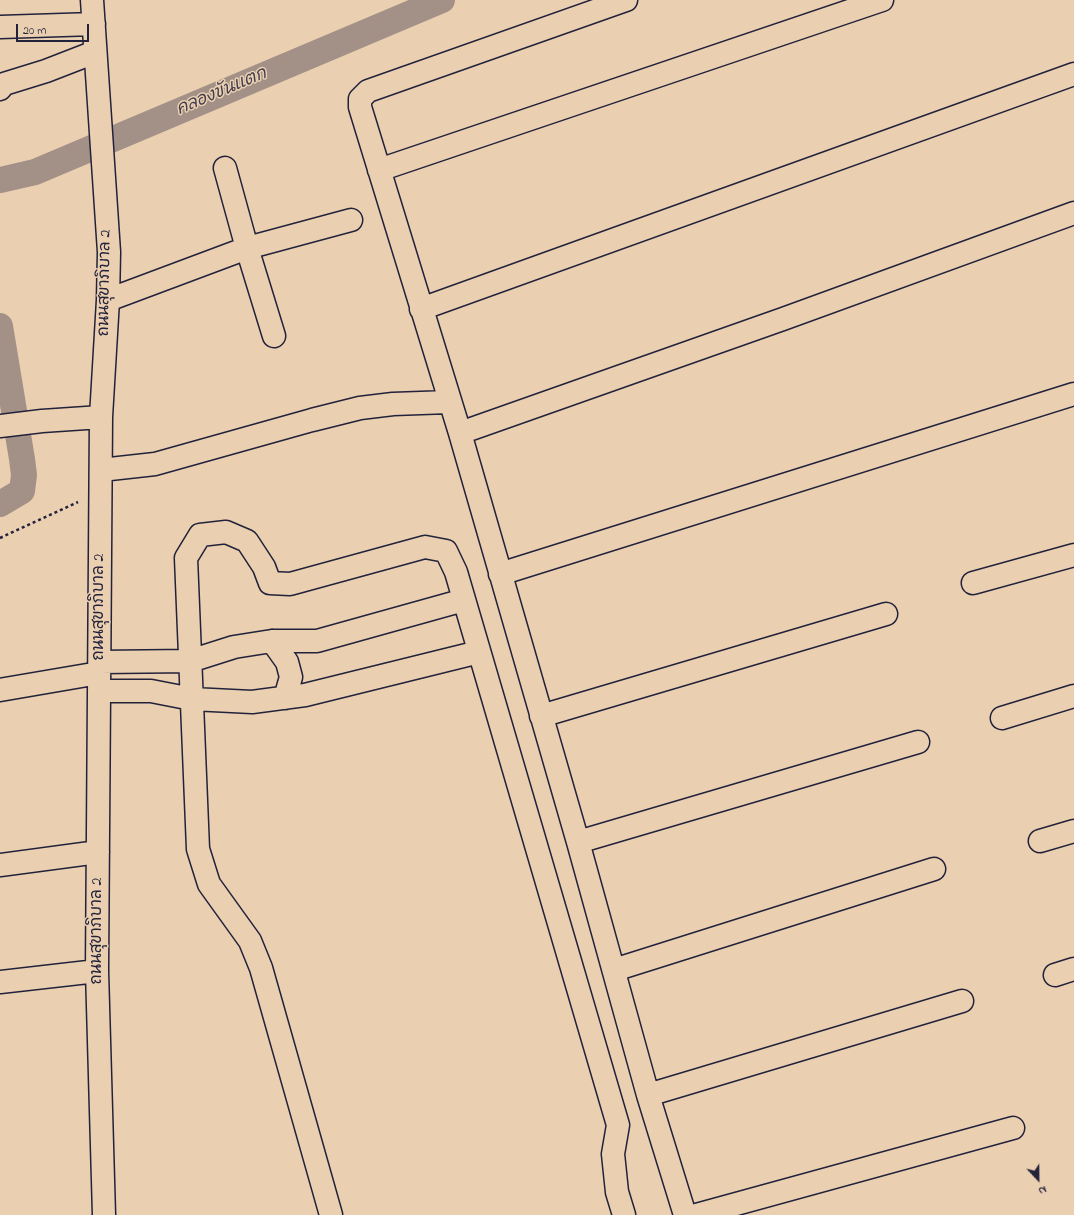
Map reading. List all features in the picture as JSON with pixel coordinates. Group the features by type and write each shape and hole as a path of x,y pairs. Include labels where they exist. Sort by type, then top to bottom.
{"street":[{"name":"ถนนสุขาภิบาล 2","path":"92,0 109,252 108,300 101,417 97,971 104,1215"},
{"path":"626,0 368,91 360,99 360,107 460,433 578,842 648,1095 685,1215"},
{"path":"379,170 882,0"},
{"path":"0,26 94,24"},
{"path":"0,89 4,84 96,52"},
{"path":"422,309 1074,74"},
{"path":"225,168 247,248 274,336"},
{"path":"460,433 775,322 1074,213"},
{"path":"108,300 247,248 351,220"},
{"path":"500,574 1074,394"},
{"path":"101,470 155,464 360,408 393,404 450,402"},
{"path":"0,426 42,421 101,417"},
{"path":"331,1215 261,968 250,941 209,884 198,849 186,558 200,535 226,532 247,541 264,567 270,583 290,584 426,547 446,551 456,572 618,1125 613,1154 617,1192 624,1215"},
{"path":"973,583 1074,555"},
{"path":"0,690 190,661 234,647 272,641 317,641 464,600"},
{"path":"541,716 886,614"},
{"path":"272,641 288,662 291,678 285,698"},
{"path":"99,675 151,691 192,699 252,702 305,695 479,652"},
{"path":"1002,718 1074,696"},
{"path":"578,842 918,742"},
{"path":"1040,841 1074,831"},
{"path":"0,865 98,852"},
{"path":"614,970 934,869"},
{"path":"0,982 97,971"},
{"path":"648,1095 962,1001"},
{"path":"696,1215 1013,1128"}],"path":[{"path":"0,538 101,492"}],"waterway":[{"name":"คลองขันแตก","path":"0,180 35,172 442,0"},
{"name":"คลองขันแตก","path":"0,326 24,475 22,491 0,504"}]}
